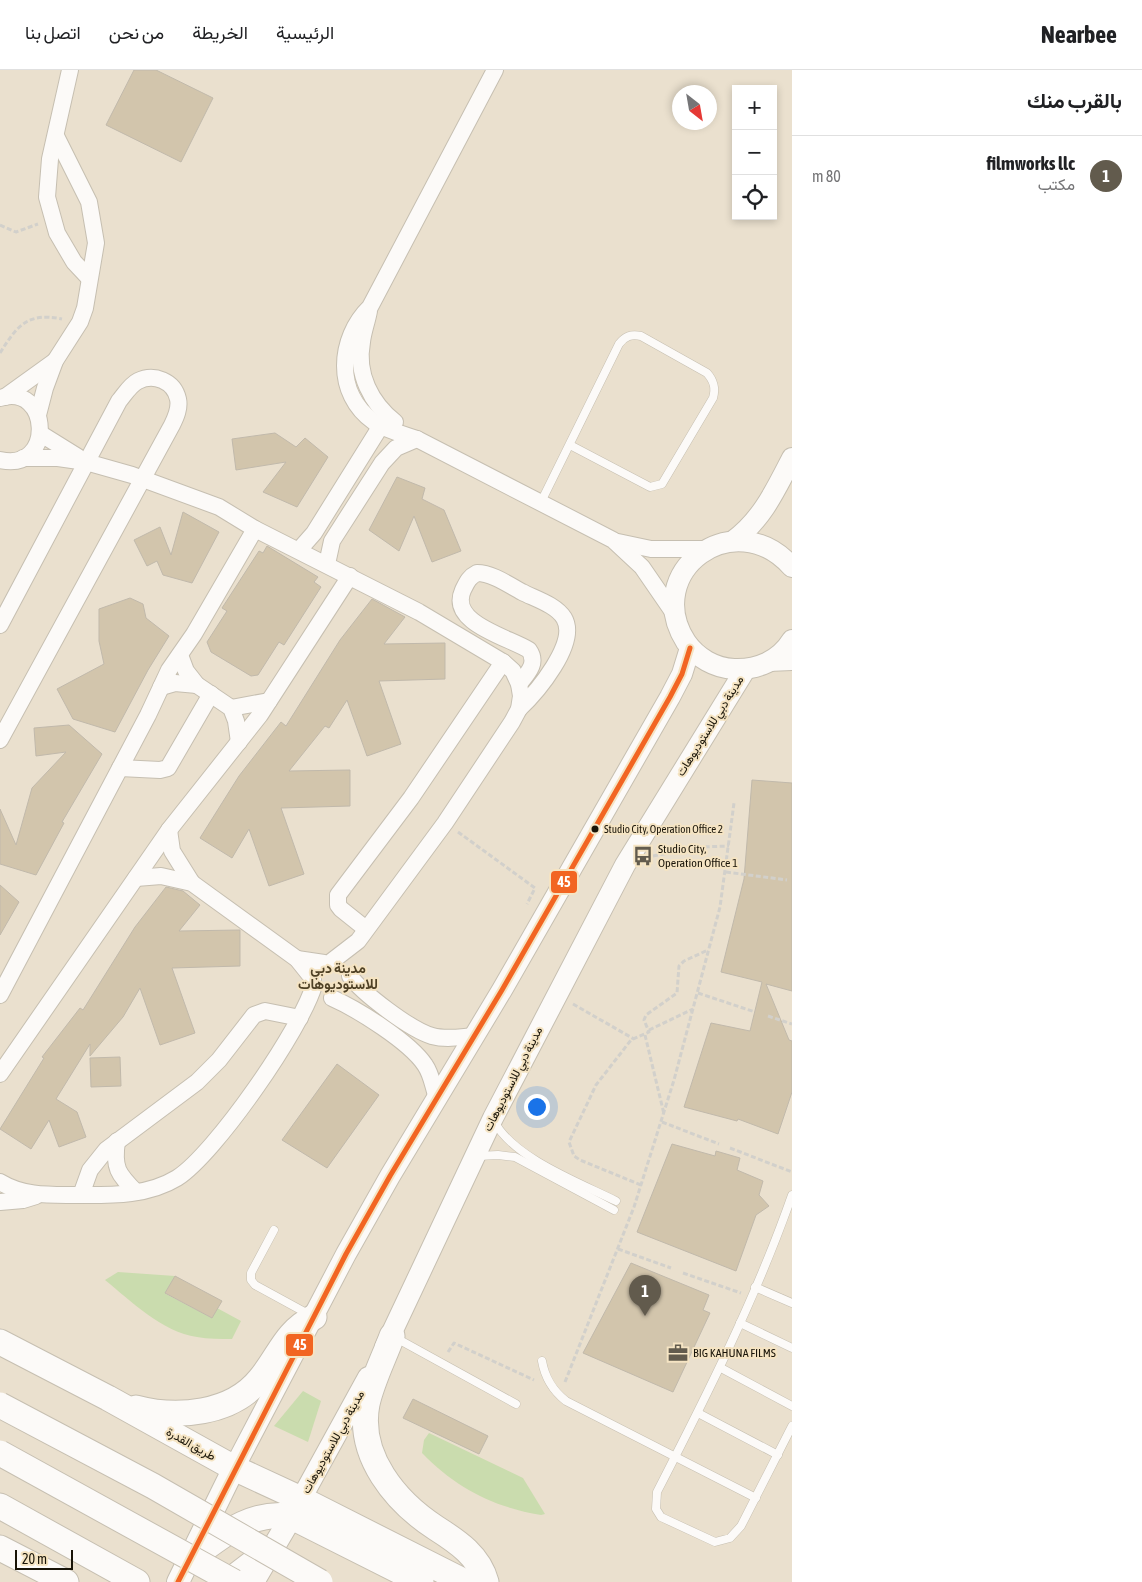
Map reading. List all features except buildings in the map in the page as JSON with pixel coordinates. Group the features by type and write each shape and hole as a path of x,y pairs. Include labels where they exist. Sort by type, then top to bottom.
{"main road":[{"path":"108,1398 140,1409 174,1412 211,1409 228,1404 250,1390 260,1380 288,1336 314,1317"},
{"path":"392,1336 368,1403 366,1431 373,1456 384,1477 398,1496 419,1517 468,1552 481,1566 486,1582"},
{"name":"طريق القدرة","path":"0,1342 108,1398 234,1468 296,1508 465,1582"},
{"path":"0,1405 153,1486 320,1582"},
{"path":"0,1453 234,1582"},
{"path":"178,1582 234,1468"},
{"path":"0,1506 137,1582"},
{"path":"189,1560 248,1520 296,1508 421,1582"},
{"path":"253,1582 296,1508"},
{"path":"2,1549 16,1567 34,1582"},
{"path":"2,1549 66,1582"},
{"path":"228,1582 271,1549"}],"street":[{"path":"70,70 48,177 48,197 52,218 67,250 89,278"},
{"path":"495,70 370,307 361,344 362,368 371,395 385,421 613,540 642,566 675,615"},
{"path":"8,462 31,452 41,434 38,415 45,388 55,361 80,322 88,293 96,243 89,202 56,136"},
{"path":"2,397 55,361"},
{"path":"0,625 86,462 128,388 141,380 157,378 167,382 174,390 178,400 178,411 102,556 0,740"},
{"path":"2,397 25,401 38,415"},
{"path":"299,550 314,533 385,421"},
{"path":"41,434 86,462"},
{"path":"327,564 332,541 388,455 396,448 417,439"},
{"path":"8,462 58,458 86,462 142,478 219,507 255,529 327,564 452,630 503,662 513,671 519,684 521,696 519,709"},
{"path":"733,541 748,530 758,517 792,458"},
{"path":"350,475 367,486"},
{"path":"0,995 161,687 255,529"},
{"path":"613,540 651,549 708,549"},
{"path":"792,567 780,555 766,546 750,541 733,541 708,549 692,560 681,577 675,596 675,615 680,632 690,648 706,660 718,666 745,670 768,663 792,662"},
{"path":"0,1202 23,1200 36,1196 136,1192 157,1187 177,1178 194,1165 256,1086 300,1018 318,967 346,952 362,935 446,823 519,709 532,697 553,668 567,638 568,628 564,618 548,605 489,575 477,573 468,580 460,596 462,612 474,622 529,650 532,655 532,667 519,684"},
{"path":"0,1074 169,830 269,701 350,576"},
{"path":"768,663 787,649 792,640"},
{"path":"234,1468 346,1254 475,1036 670,697 682,674 690,648"},
{"path":"180,655 186,671 197,685 231,708 236,721 239,742"},
{"path":"362,935 338,905 338,895 411,798 503,662"},
{"name":"مدينة دبي للاستوديوهات","path":"296,1508 321,1460 392,1336 492,1118 626,865 745,670"},
{"path":"161,687 175,683 197,685"},
{"path":"120,768 160,770 168,768 211,694"},
{"path":"231,708 269,701"},
{"path":"169,830 172,851 192,883 297,959 319,994 349,1006 418,1057 428,1072 437,1098"},
{"path":"136,878 162,876 192,883"},
{"path":"81,1195 90,1170 106,1150 197,1082 219,1060 254,1015 265,1011 300,1018 330,998 344,994 348,988 349,973 362,935"},
{"path":"297,959 343,965 362,991 419,1031 430,1036 450,1038 475,1036"},
{"path":"368,1019 378,1002"},
{"path":"418,1057 430,1036"},
{"path":"117,1141 115,1163 117,1170 136,1192"},
{"path":"0,1182 36,1196"}],"lane":[{"path":"541,502 619,344 628,336 641,336 707,373 712,378 714,384 713,398 662,484 650,486 570,444"},
{"path":"492,1118 500,1132 513,1145 550,1167 616,1201"},
{"path":"474,1156 498,1155 515,1158 614,1210"},
{"path":"792,1195 721,1368 657,1492 656,1509 668,1522 715,1542 723,1542 736,1534 792,1426"},
{"path":"274,1230 251,1273 251,1280 255,1285 314,1317"},
{"path":"755,1287 792,1302"},
{"path":"740,1323 792,1348"},
{"path":"392,1336 516,1404"},
{"path":"542,1361 547,1380 552,1389 560,1396 675,1458 756,1498"},
{"path":"721,1368 792,1406"},
{"path":"698,1412 778,1455"}],"path":[{"path":"0,226 16,232 28,230 52,218"},
{"path":"0,353 16,327 27,321 52,317 80,322"},
{"path":"560,1396 618,1249 662,1122 709,950 726,872 734,803"},
{"path":"446,823 535,888 526,905"},
{"path":"626,865 672,851 730,846"},
{"path":"726,872 787,880"},
{"path":"649,1030 644,1017 677,993 679,966 684,961 709,950"},
{"path":"698,993 755,1012"},
{"path":"557,995 634,1038"},
{"path":"641,1185 580,1160 574,1156 569,1142 596,1086 634,1038 645,1035 649,1030 694,1009"},
{"path":"768,1016 792,1024"},
{"path":"645,1035 664,1115"},
{"path":"662,1122 719,1144"},
{"path":"730,1148 792,1172"},
{"path":"618,1249 671,1268"},
{"path":"684,1273 751,1297"},
{"path":"441,1362 454,1343 552,1389"}],"green space":[{"path":"118,1272 175,1276 166,1294 212,1318 217,1308 241,1321 232,1339 205,1338 184,1334 159,1322 105,1280"},
{"path":"303,1391 321,1401 308,1442 274,1426"},
{"path":"429,1433 523,1478 545,1514 541,1515 507,1507 462,1486 422,1453 424,1440"}],"transit line":[{"name":"45","path":"178,1582 346,1254 390,1176 502,990 670,697 682,674 690,648"}],"place":[{"name":"Studio City, Operation Office 2","path":"595,829"},
{"name":"Studio City, Operation Office 1","path":"643,856"},
{"name":"filmworks llc","path":"645,1316"},
{"name":"BIG KAHUNA FILMS","path":"678,1353"}],"district":[{"name":"مدينة دبي للاستوديوهات","path":"338,976"}]}
